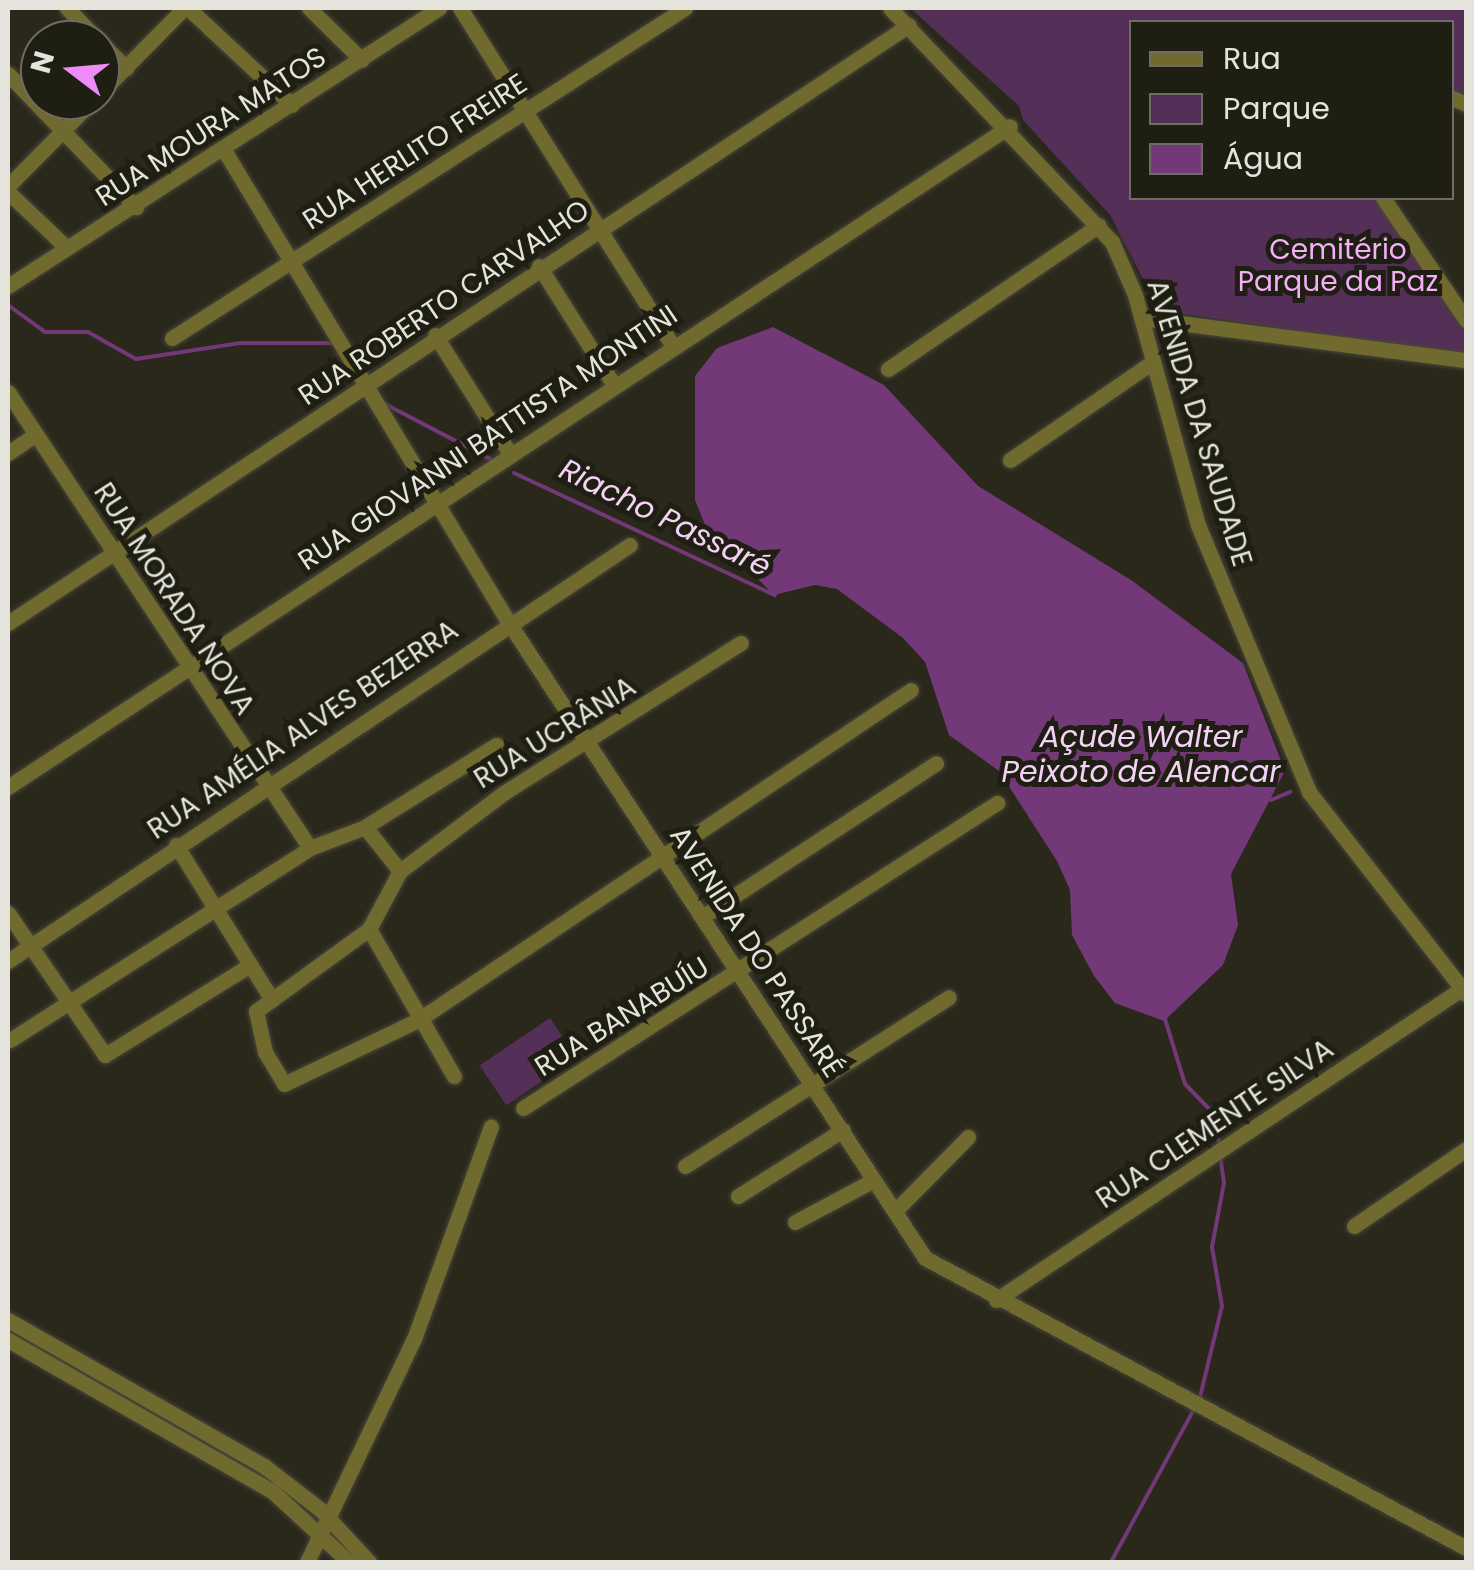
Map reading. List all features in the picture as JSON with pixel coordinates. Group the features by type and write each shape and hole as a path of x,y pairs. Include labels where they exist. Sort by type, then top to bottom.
{"street":[{"path":"120,74 186,8 292,105"},
{"path":"309,8 362,60"},
{"name":"RUA MOURA MATOS","path":"8,286 224,150 437,8"},
{"path":"460,8 672,345"},
{"name":"RUA HERLITO FREIRE","path":"172,338 685,8"},
{"name":"AVENIDA DA SAUDADE","path":"890,8 1099,225 1126,270 1198,525 1308,792 1465,991"},
{"name":"RUA ROBERTO CARVALHO","path":"8,624 363,388 435,335 910,25"},
{"path":"120,62 126,68"},
{"path":"8,74 136,207"},
{"path":"66,247 8,189 72,120"},
{"name":"RUA GIOVANNI BATTISTA MONTINI","path":"8,787 1002,124"},
{"name":"AVENIDA DO PASSARÉ","path":"224,150 363,388 509,623 925,1258 996,1300 1466,1548"},
{"path":"1384,200 1466,320"},
{"path":"888,369 1099,225"},
{"path":"540,266 614,385"},
{"path":"1141,318 1466,360"},
{"path":"435,335 511,455"},
{"path":"1010,460 1151,363"},
{"name":"RUA MORADA NOVA","path":"8,392 118,552 264,786 310,848"},
{"path":"8,453 35,435"},
{"name":"RUA AMÉLIA ALVES BEZERRA","path":"8,961 264,786 630,545"},
{"name":"RUA UCRÂNIA","path":"400,872 588,741 741,642"},
{"path":"10,1040 310,848 365,826 400,872 369,928 272,1000 254,1021 278,1078 292,1083 418,1020 911,690"},
{"name":"RUA UCRÂNIA","path":"365,826 496,745"},
{"path":"702,917 936,763"},
{"name":"RUA BANABUÍU","path":"524,1108 738,974 997,803"},
{"path":"176,845 272,1000"},
{"path":"8,912 97,1050 108,1055 250,965"},
{"path":"369,928 418,1020 454,1076"},
{"name":"RUA CLEMENTE SILVA","path":"996,1300 1465,991"},
{"path":"686,1166 949,996"},
{"path":"307,1562 414,1340 491,1126"},
{"path":"738,1196 843,1130"},
{"path":"895,1212 968,1137"},
{"path":"1354,1226 1466,1149"},
{"path":"795,1222 874,1180"},
{"path":"8,1320 264,1466 369,1562"},
{"path":"8,1340 323,1523 350,1562"}],"green space":[{"name":"Cemitério Parque da Paz","path":"910,8 1466,8 1466,94 1454,94 1454,20 1129,20 1129,200 1377,200 1466,325 1466,356 1159,310 1110,215 1023,120 1019,106"},
{"path":"550,1018 577,1058 506,1105 480,1066"}],"water":[{"name":"Açude Walter Peixoto de Alencar","path":"773,327 884,385 978,486 1131,580 1243,663 1285,771 1231,874 1238,925 1223,965 1164,1021 1115,1003 1094,976 1072,935 1070,890 1057,861 999,771 949,735 925,662 903,638 837,589 815,585 774,595 706,527 695,500 695,376 717,348"}],"waterway":[{"name":"Riacho Passaré","path":"8,305 45,332 88,332 136,359 240,343 331,343"},
{"name":"Riacho Passaré","path":"385,404 490,459"},
{"name":"Riacho Passaré","path":"514,473 775,595"},
{"path":"1271,800 1290,792"},
{"name":"Riacho Passaré","path":"1164,1016 1185,1084 1215,1115 1219,1145"},
{"name":"Riacho Passaré","path":"1200,1397 1222,1306 1212,1247 1224,1183 1220,1154"},
{"name":"Riacho Passaré","path":"1111,1562 1194,1409"}]}
